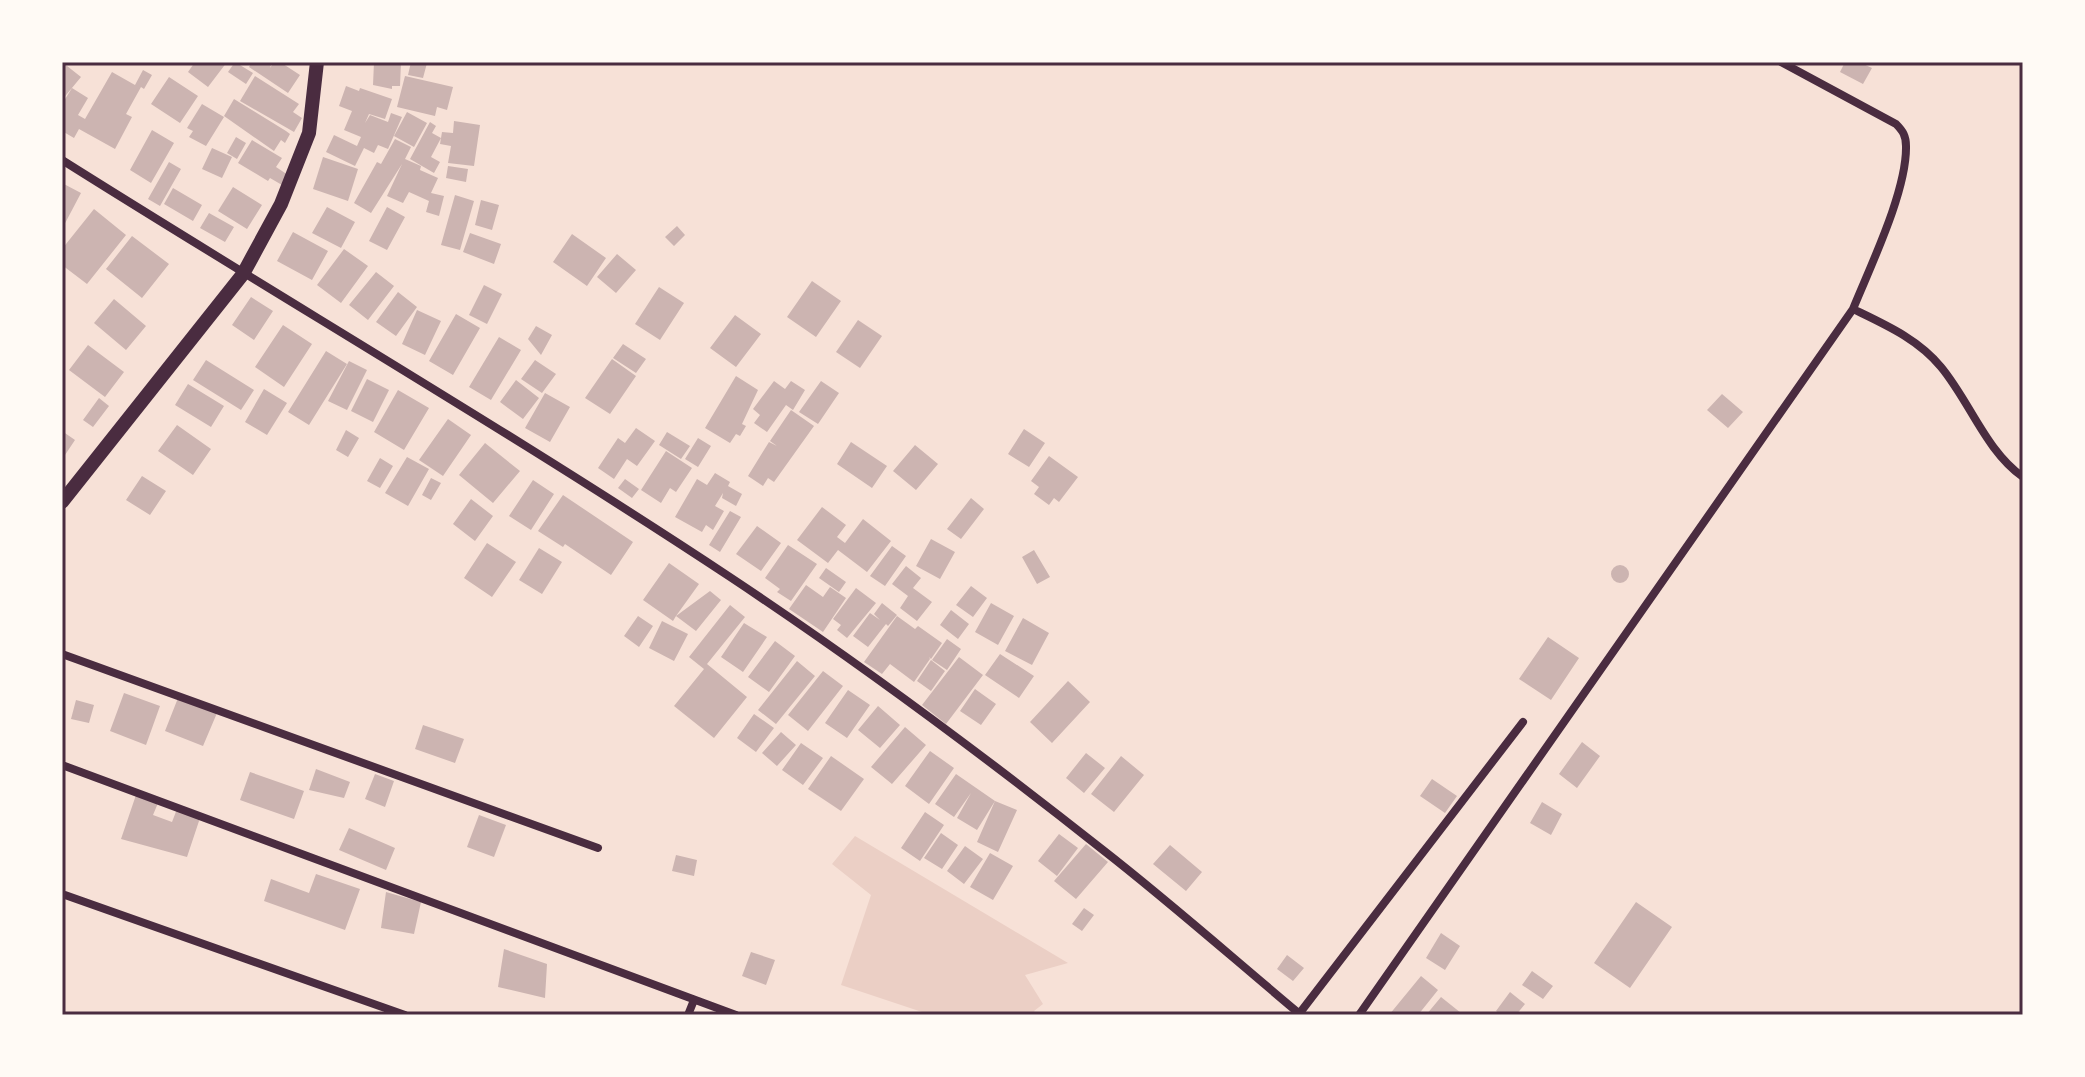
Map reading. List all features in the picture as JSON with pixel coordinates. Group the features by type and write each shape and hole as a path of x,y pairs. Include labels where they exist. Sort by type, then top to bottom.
{"street":[{"path":"62,502 243,274 281,204 309,133 317,62"},
{"path":"1359,1015 1853,309 1889,220 1905,165 1903,132 1896,124 1781,62"},
{"path":"62,160 243,274 513,437 745,588 920,712 1104,851 1300,1014 1523,722"},
{"path":"1853,309 1899,332 1930,356 1941,367 1999,455 2023,477"},
{"path":"62,654 598,848"},
{"path":"62,765 736,1015"},
{"path":"65,895 405,1015"},
{"path":"688,1015 694,1000"}],"shaded area":[{"path":"855,836 1068,963 1025,975 1043,1004 1034,1011 1036,1015 931,1015 841,985 871,895 832,864"}],"building":[{"path":"62,62 81,77 62,100"},
{"path":"195,62 227,62 208,87 188,72"},
{"path":"235,62 253,73 246,84 228,72"},
{"path":"252,62 272,62 270,68 274,62 280,62 300,75 288,93 249,67"},
{"path":"374,62 401,62 400,86 392,86 392,89 373,85"},
{"path":"411,62 427,63 423,78 408,75"},
{"path":"1845,62 1859,62 1872,68 1863,84 1840,72"},
{"path":"143,70 152,75 144,89 141,87 126,114 132,117 115,149 79,129 74,138 62,131 62,104 72,88 88,98 78,115 85,119 112,72 135,85"},
{"path":"255,76 299,104 293,112 302,118 294,132 240,101"},
{"path":"405,76 453,87 447,110 437,107 435,116 397,107"},
{"path":"169,77 198,96 180,123 151,104"},
{"path":"346,86 392,99 385,119 369,114 365,123 370,115 388,122 391,113 402,117 388,149 378,145 374,153 364,148 355,166 326,152 334,135 357,146 361,137 344,130 352,111 339,106"},
{"path":"234,99 290,134 285,143 281,140 274,151 224,116"},
{"path":"202,104 224,117 206,146 189,137 193,131 187,128"},
{"path":"407,112 427,123 414,147 394,136"},
{"path":"454,121 480,125 474,166 448,163 451,146 440,144 442,132 453,133"},
{"path":"430,122 436,126 432,133 441,138 431,157 440,162 434,173 410,159"},
{"path":"152,130 174,143 151,183 130,170"},
{"path":"236,137 246,143 237,159 227,153"},
{"path":"395,139 411,147 405,159 438,178 431,193 444,196 439,216 426,212 429,201 409,192 403,203 387,196 402,164 371,213 354,203 377,162 381,164"},
{"path":"252,140 282,158 276,167 288,175 282,185 270,178 268,181 238,163"},
{"path":"212,148 232,157 222,178 202,169"},
{"path":"323,157 358,169 348,201 313,189"},
{"path":"169,162 181,169 160,206 148,199"},
{"path":"448,166 468,169 466,182 446,178"},
{"path":"62,183 81,193 62,229"},
{"path":"233,187 262,205 247,229 218,211"},
{"path":"173,188 202,205 193,221 164,204"},
{"path":"455,195 474,201 460,250 441,245"},
{"path":"481,200 499,205 492,230 475,225"},
{"path":"327,207 355,222 341,248 312,233"},
{"path":"387,207 405,217 387,250 369,241"},
{"path":"94,209 126,235 87,284 62,265 62,249"},
{"path":"209,213 234,227 225,242 200,228"},
{"path":"677,226 685,235 674,246 665,237"},
{"path":"293,232 328,251 312,280 277,261"},
{"path":"470,233 501,244 494,264 463,252"},
{"path":"572,234 606,258 587,286 553,262"},
{"path":"132,236 169,264 142,298 106,269"},
{"path":"344,249 368,266 341,303 317,285"},
{"path":"617,254 636,270 616,293 597,277"},
{"path":"376,272 394,286 368,320 349,305"},
{"path":"812,281 841,301 816,337 787,317"},
{"path":"484,285 502,294 487,324 469,315"},
{"path":"659,287 684,303 660,340 635,324"},
{"path":"398,292 417,307 396,336 376,322"},
{"path":"251,297 273,311 254,340 232,325"},
{"path":"114,299 146,326 126,350 94,323"},
{"path":"417,310 441,321 425,355 402,344"},
{"path":"456,314 480,328 453,375 429,361"},
{"path":"735,315 761,334 736,367 710,348"},
{"path":"858,320 882,336 860,368 836,352"},
{"path":"283,325 312,344 284,387 255,367"},
{"path":"536,326 552,335 541,355 528,339"},
{"path":"499,337 521,350 491,400 469,387"},
{"path":"623,344 646,359 636,373 613,358"},
{"path":"88,345 124,372 105,397 69,370"},
{"path":"326,351 347,364 309,425 288,412"},
{"path":"612,359 636,376 610,414 585,398"},
{"path":"206,360 254,390 241,410 193,380"},
{"path":"535,360 556,374 542,393 521,379"},
{"path":"349,361 367,370 347,410 328,401"},
{"path":"736,376 758,390 742,424 746,426 740,436 736,434 730,443 705,428"},
{"path":"367,379 389,390 373,422 351,411"},
{"path":"516,380 539,398 523,419 500,402"},
{"path":"774,381 785,389 791,381 805,390 793,410 786,405 767,432 754,423 760,415 753,409"},
{"path":"821,381 839,393 818,424 799,412"},
{"path":"188,384 224,406 211,427 175,405"},
{"path":"264,389 287,403 267,435 245,422"},
{"path":"398,390 429,408 404,450 374,432"},
{"path":"545,393 570,407 550,442 525,428"},
{"path":"1722,394 1743,412 1728,428 1707,410"},
{"path":"99,398 109,406 93,427 83,420"},
{"path":"791,410 814,426 774,482 768,478 763,486 748,476 769,442 777,446 770,441"},
{"path":"448,419 471,435 443,476 419,460"},
{"path":"177,425 211,449 193,475 158,451"},
{"path":"636,428 655,441 637,466 627,459 614,479 598,468 618,438 625,443"},
{"path":"1024,429 1045,443 1029,467 1008,454"},
{"path":"346,430 359,438 348,457 336,450"},
{"path":"62,431 75,440 65,455 62,453"},
{"path":"667,432 690,446 681,459 659,445"},
{"path":"698,438 711,446 698,467 685,459"},
{"path":"851,442 887,466 872,488 837,464"},
{"path":"485,443 520,471 493,503 459,475"},
{"path":"915,445 938,464 916,490 893,471"},
{"path":"666,451 692,468 676,492 670,488 661,503 641,490"},
{"path":"1049,456 1078,477 1059,502 1054,498 1049,505 1034,494 1039,487 1031,481"},
{"path":"407,457 429,469 408,506 385,493"},
{"path":"380,458 393,466 380,488 367,481"},
{"path":"715,473 742,494 736,506 722,498 723,493 715,506 724,511 713,530 706,525 702,532 675,517 697,479 707,485"},
{"path":"142,476 166,491 150,515 126,500"},
{"path":"431,478 441,483 431,500 422,495"},
{"path":"625,479 639,489 632,498 618,488"},
{"path":"533,480 554,494 531,530 509,516"},
{"path":"563,495 633,542 611,575 565,544 563,547 538,531"},
{"path":"971,498 984,509 961,539 947,529"},
{"path":"471,499 493,516 475,541 453,524"},
{"path":"822,507 846,525 837,537 845,543 863,519 891,541 867,572 838,550 828,563 797,540"},
{"path":"730,511 741,517 720,552 709,545"},
{"path":"757,526 781,543 761,571 736,554"},
{"path":"931,539 955,552 940,579 916,566"},
{"path":"487,543 516,562 492,597 464,578"},
{"path":"788,545 817,564 791,601 777,592 780,589 765,578"},
{"path":"892,546 906,556 885,586 870,576"},
{"path":"539,548 562,562 542,594 519,580"},
{"path":"1034,550 1050,577 1037,584 1022,557"},
{"path":"669,563 699,584 673,621 643,600"},
{"path":"1616,565 1624,565 1629,574 1627,581 1616,583 1611,578 1611,570"},
{"path":"906,566 921,578 913,588 932,602 917,621 900,608 908,596 892,584"},
{"path":"826,568 846,582 839,592 819,578"},
{"path":"806,585 823,597 830,587 846,598 823,632 789,609"},
{"path":"971,586 987,598 973,617 956,605"},
{"path":"856,588 876,603 847,638 837,630 841,625 833,619"},
{"path":"710,591 721,600 696,631 676,616"},
{"path":"882,603 897,615 868,647 853,636 870,613 880,620 874,614"},
{"path":"991,603 1014,616 998,645 975,632"},
{"path":"730,605 745,617 707,664 747,697 714,738 674,706 704,669 689,657"},
{"path":"951,610 969,624 958,639 940,625"},
{"path":"638,616 653,626 639,647 624,636"},
{"path":"897,616 942,643 914,682 890,664 882,674 864,662"},
{"path":"1023,618 1049,633 1032,665 1005,651"},
{"path":"662,621 688,634 674,661 649,648"},
{"path":"744,623 767,637 743,672 721,657"},
{"path":"1548,637 1579,658 1551,700 1519,679"},
{"path":"947,639 961,649 947,670 932,660"},
{"path":"775,641 795,656 769,692 748,677"},
{"path":"1000,654 1034,676 1019,698 985,675"},
{"path":"959,657 983,675 946,724 922,705"},
{"path":"931,660 945,671 931,691 917,681"},
{"path":"797,661 815,676 776,724 758,710"},
{"path":"823,671 843,686 808,731 788,715"},
{"path":"1068,681 1090,702 1052,743 1030,722"},
{"path":"975,689 996,704 981,725 960,711"},
{"path":"848,690 870,705 847,738 825,723"},
{"path":"124,693 160,706 146,745 110,731"},
{"path":"178,698 217,713 203,746 165,731"},
{"path":"76,700 94,705 89,723 71,719"},
{"path":"878,706 900,725 880,748 858,730"},
{"path":"754,714 774,728 756,752 737,738"},
{"path":"423,725 464,739 455,763 415,749"},
{"path":"905,727 926,745 892,784 871,767"},
{"path":"781,732 796,745 777,766 762,753"},
{"path":"1582,742 1600,756 1577,788 1559,774"},
{"path":"801,743 823,758 803,785 782,770"},
{"path":"930,751 954,768 929,804 905,786"},
{"path":"1086,753 1105,768 1084,793 1066,778"},
{"path":"831,756 864,779 841,811 808,789"},
{"path":"1121,756 1144,775 1114,812 1091,794"},
{"path":"316,769 350,782 344,798 309,790"},
{"path":"250,772 304,791 294,819 240,800"},
{"path":"375,774 394,781 385,807 365,799"},
{"path":"956,774 995,801 977,830 957,818 971,793 954,817 935,804"},
{"path":"1432,779 1457,796 1445,813 1420,796"},
{"path":"136,795 158,803 153,815 172,822 177,809 200,818 187,857 121,839"},
{"path":"995,801 1017,810 998,852 977,842"},
{"path":"1542,802 1562,814 1551,835 1530,823"},
{"path":"925,812 944,825 920,861 901,848"},
{"path":"479,815 506,825 494,857 467,847"},
{"path":"349,828 395,848 386,870 339,850"},
{"path":"941,833 958,845 942,869 924,858"},
{"path":"1059,834 1078,848 1057,876 1038,861"},
{"path":"1086,844 1108,862 1076,899 1054,881"},
{"path":"1170,845 1202,872 1186,891 1153,864"},
{"path":"965,846 983,859 964,884 947,871"},
{"path":"990,853 1013,866 993,900 970,887"},
{"path":"676,855 697,860 694,876 672,871"},
{"path":"316,874 360,889 345,930 264,901 271,879 309,893"},
{"path":"386,892 421,902 414,934 381,928"},
{"path":"1636,902 1672,927 1630,988 1594,963"},
{"path":"1084,908 1094,915 1082,931 1072,924"},
{"path":"1441,933 1460,946 1445,970 1426,958"},
{"path":"504,949 547,964 545,998 498,987"},
{"path":"751,952 775,960 766,985 742,976"},
{"path":"1287,955 1304,968 1293,981 1277,969"},
{"path":"1532,971 1553,986 1543,999 1522,985"},
{"path":"1421,976 1438,990 1418,1015 1389,1015"},
{"path":"1510,992 1525,1004 1516,1015 1501,1015 1496,1011"},
{"path":"1441,997 1461,1013 1426,1015"}]}
